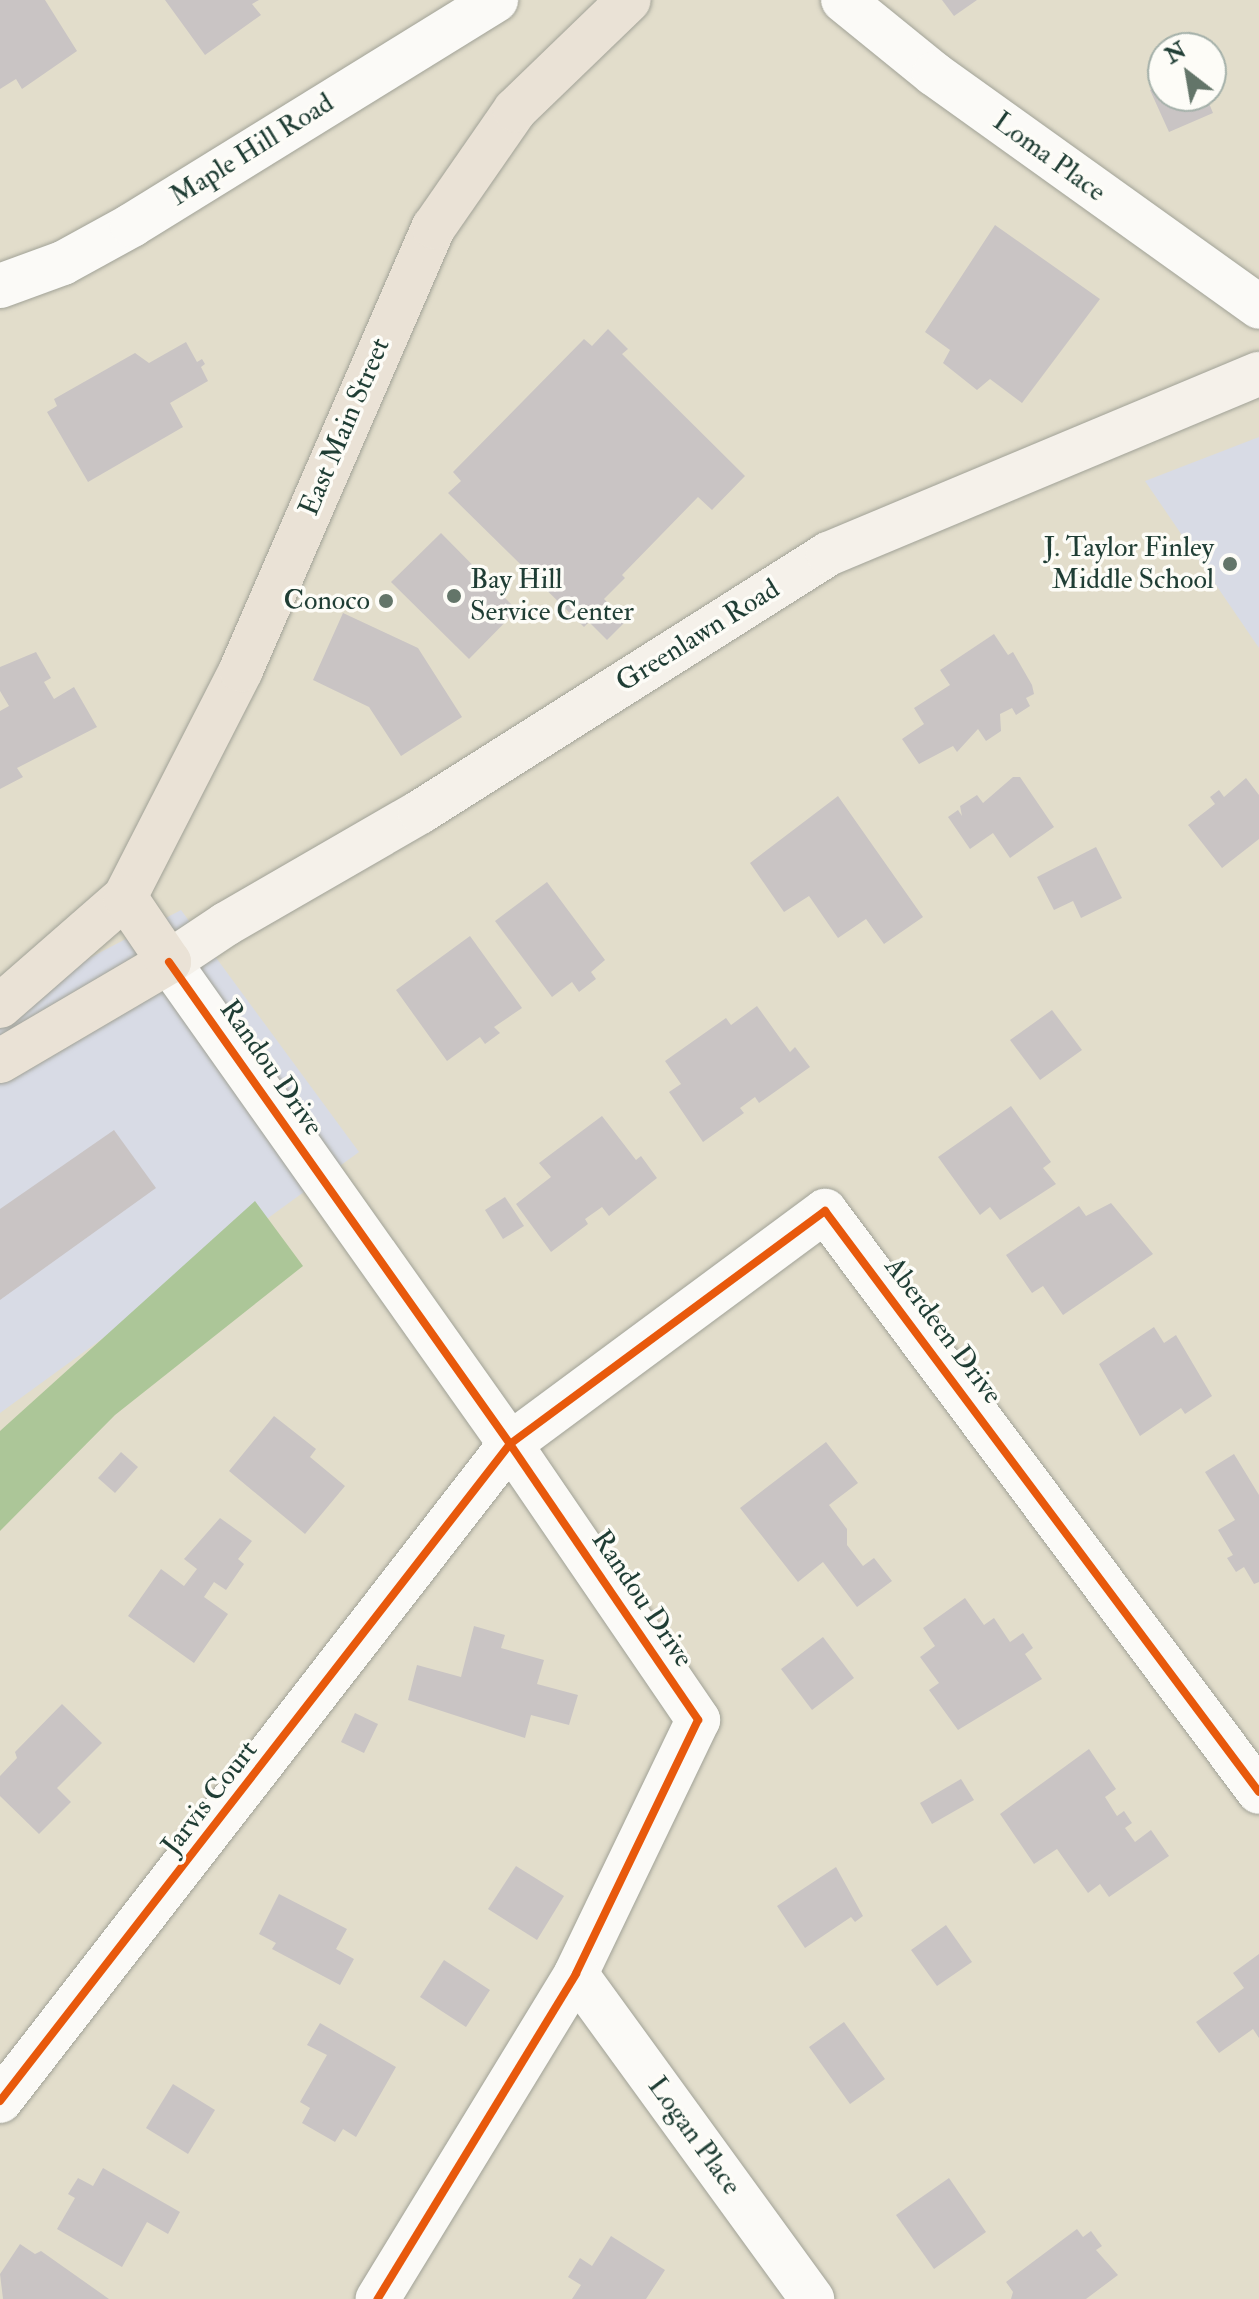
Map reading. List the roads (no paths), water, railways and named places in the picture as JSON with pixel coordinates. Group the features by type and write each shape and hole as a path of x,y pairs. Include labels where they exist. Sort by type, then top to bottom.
{"main road":[{"name":"East Main Street","path":"0,1006 125,897 241,670 434,227 515,110 629,0"},
{"name":"Greenlawn Road","path":"169,962 226,924 420,812 828,554 1259,374"},
{"path":"0,1061 169,962 125,897"}],"street":[{"name":"Maple Hill Road","path":"0,286 63,263 132,225 496,0"},
{"name":"Loma Place","path":"843,0 934,74 1259,307"},
{"name":"Randou Drive","path":"169,962 510,1444 698,1720 576,1974 378,2299"},
{"name":"Aberdeen Drive","path":"510,1444 825,1211 1259,1792"},
{"name":"Jarvis Court","path":"0,2101 510,1444"},
{"name":"Logan Place","path":"576,1974 812,2299"}],"place":[{"name":"J. Taylor Finley Middle School","path":"1230,564"},
{"name":"Bay Hill Service Center","path":"454,596"},
{"name":"Conoco","path":"386,601"}]}
